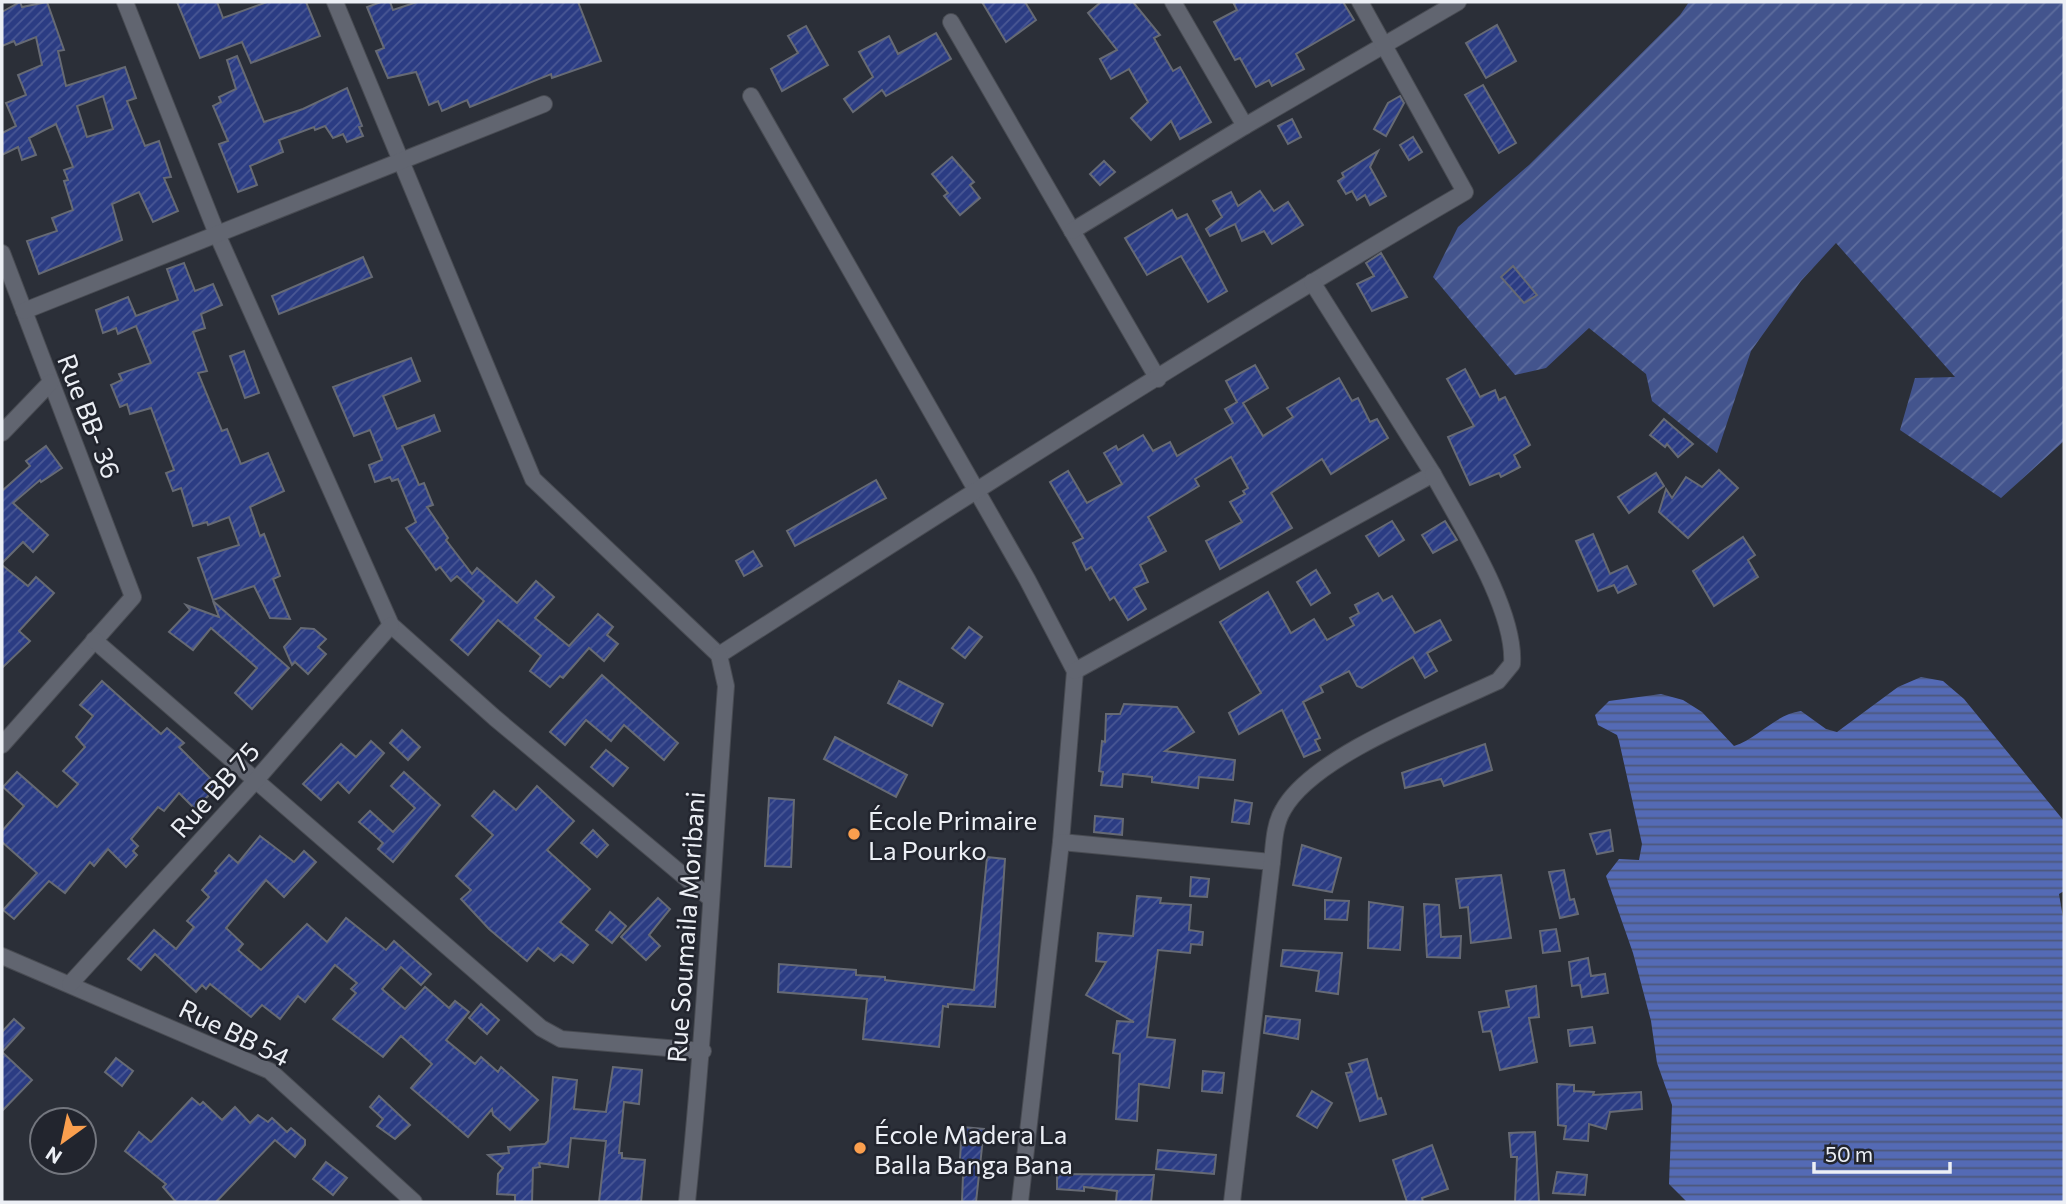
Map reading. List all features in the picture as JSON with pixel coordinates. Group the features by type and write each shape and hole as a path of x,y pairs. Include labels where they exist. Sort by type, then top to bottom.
{"street":[{"path":"125,2 217,234 391,625 495,718 710,898"},
{"path":"335,2 533,479 719,655 976,490 1312,282 1466,191 1360,2"},
{"path":"1172,2 1245,126"},
{"path":"1072,231 1458,2"},
{"path":"951,22 1158,379"},
{"path":"751,96 976,490 1075,671 1061,842 1020,1202"},
{"path":"24,311 544,104"},
{"name":"Rue BB- 36","path":"2,253 133,597 94,640"},
{"path":"1233,1202 1272,862 1278,820 1283,810 1296,792 1312,778 1360,746 1498,681 1512,664 1503,619 1489,579 1433,474 1312,282"},
{"path":"2,433 51,382"},
{"path":"1075,671 1433,474"},
{"name":"Rue BB 75","path":"70,984 256,780 391,625"},
{"path":"2,745 94,640 541,1028 561,1039 703,1051"},
{"name":"Rue Soumaila Moribani","path":"687,1202 703,1051 710,898 726,686 719,655"},
{"path":"1061,842 1272,862"},
{"name":"Rue BB 54","path":"2,956 281,1077 414,1202"}],"shaded area":[{"path":"1689,2 2064,2 2064,441 2001,498 1900,430 1915,378 1955,377 1836,243 1801,281 1751,351 1717,453 1652,401 1646,374 1589,328 1546,368 1515,375 1433,277 1458,227 1529,165 1680,15"},
{"path":"1921,677 1943,681 1964,699 2064,821 2064,891 2059,894 2064,923 2064,1202 1687,1202 1669,1184 1672,1105 1657,1063 1651,1021 1633,953 1606,876 1619,859 1639,860 1642,844 1617,735 1598,725 1595,715 1609,701 1661,694 1683,700 1702,712 1734,746 1775,721 1801,711 1826,729 1837,732 1898,687"}],"building":[{"path":"20,2 22,7 47,2 64,50 58,51 66,86 125,67 136,98 127,101 145,146 159,141 171,177 164,178 178,211 153,222 139,192 112,204 122,240 39,274 27,241 57,231 52,218 73,210 64,181 68,180 64,170 73,167 56,124 29,138 36,155 22,160 18,147 2,155 2,133 16,126 6,103 26,95 18,75 42,65 36,37 16,45 14,41 2,46 2,12","holes":["103,96 113,129 87,137 77,106"]},
{"path":"177,2 217,2 223,18 267,2 306,2 320,36 251,63 242,42 200,58"},
{"path":"390,2 393,10 417,2 578,2 601,61 552,78 551,74 470,107 467,100 442,111 438,101 429,105 416,72 388,78 376,51 384,48 367,7"},
{"path":"982,2 1025,2 1036,20 1006,42"},
{"path":"1101,2 1133,2 1160,35 1154,38 1173,71 1180,67 1211,122 1180,139 1171,121 1151,140 1131,118 1148,102 1129,69 1111,79 1100,59 1117,50 1088,13"},
{"path":"1233,2 1343,2 1354,20 1296,54 1304,69 1272,86 1269,80 1256,87 1240,58 1235,60 1214,22 1237,10"},
{"path":"1497,25 1516,61 1486,78 1466,43"},
{"path":"806,26 828,65 782,91 771,69 798,53 788,36"},
{"path":"936,33 951,59 886,96 882,90 853,112 844,99 873,77 859,52 889,36 898,54"},
{"path":"237,56 264,122 303,109 347,88 362,126 359,127 363,136 347,142 343,134 333,138 325,126 315,130 314,127 279,140 283,152 250,166 257,185 238,192 219,144 228,141 213,106 221,102 219,97 236,89 227,60"},
{"path":"1483,85 1516,143 1499,153 1465,95"},
{"path":"1400,96 1404,103 1386,136 1374,129 1388,103"},
{"path":"1292,119 1301,137 1288,144 1278,126"},
{"path":"1413,137 1422,152 1409,160 1400,145"},
{"path":"1378,151 1370,167 1386,196 1370,205 1365,195 1357,200 1352,191 1346,194 1338,181 1344,177 1342,173"},
{"path":"952,157 974,182 970,185 980,198 960,215 944,196 948,193 932,174"},
{"path":"1104,161 1115,172 1100,185 1090,174"},
{"path":"1260,191 1274,211 1288,202 1303,225 1272,244 1264,231 1242,241 1235,224 1210,236 1206,229 1222,217 1213,201 1231,192 1238,206"},
{"path":"1172,210 1177,219 1187,214 1227,291 1208,302 1181,256 1147,275 1125,238"},
{"path":"1381,253 1407,297 1372,311 1357,284 1374,276 1366,263"},
{"path":"363,257 372,277 279,314 272,296"},
{"path":"184,263 195,291 213,284 222,305 201,314 205,328 193,332 207,371 198,373 222,431 227,429 241,464 268,453 284,491 250,507 260,536 264,534 280,576 273,579 290,619 270,618 254,586 213,600 198,558 239,545 229,517 208,525 207,522 193,526 181,488 173,491 166,473 174,470 151,408 130,414 127,404 120,407 111,385 122,380 119,374 151,363 136,326 118,334 116,328 103,333 96,310 128,297 136,316 178,300 167,269"},
{"path":"1513,266 1537,295 1524,303 1501,277"},
{"path":"244,351 259,393 245,398 230,356"},
{"path":"411,358 420,381 383,396 397,429 434,415 440,431 402,446 419,485 424,483 433,505 427,507 448,538 446,540 472,574 477,568 517,603 536,581 554,597 535,618 569,646 598,614 613,627 607,635 618,644 604,661 589,648 563,678 560,676 550,687 530,671 541,656 498,620 468,655 451,640 484,601 457,576 451,581 440,567 436,570 406,528 416,522 398,479 392,481 390,477 375,482 369,465 382,460 370,430 354,436 333,387"},
{"path":"1255,365 1268,388 1243,403 1263,436 1293,417 1287,408 1339,378 1352,401 1358,398 1370,422 1377,419 1388,438 1331,474 1322,459 1271,493 1292,528 1220,569 1206,541 1242,522 1230,502 1245,494 1243,491 1248,488 1231,457 1195,479 1199,486 1148,517 1166,551 1140,565 1148,582 1134,588 1146,609 1128,620 1114,597 1110,600 1091,567 1086,570 1073,543 1083,538 1050,482 1068,471 1087,503 1122,484 1104,453 1116,446 1118,450 1143,435 1153,451 1170,442 1177,456 1233,423 1225,409 1237,402 1226,381"},
{"path":"1465,369 1480,397 1495,390 1499,400 1505,397 1530,445 1514,455 1520,467 1501,477 1499,473 1470,485 1448,437 1474,426 1447,379"},
{"path":"1664,419 1693,444 1678,457 1667,444 1665,447 1650,435"},
{"path":"46,446 62,468 41,482 40,480 13,503 48,535 33,552 23,542 2,563 2,491 30,466 26,461"},
{"path":"1719,470 1738,488 1688,538 1659,512 1666,489 1672,498 1686,477 1702,487"},
{"path":"1656,473 1664,486 1629,513 1618,497"},
{"path":"876,480 886,498 795,546 787,531"},
{"path":"1392,521 1404,540 1379,556 1366,536"},
{"path":"1445,521 1457,540 1433,553 1422,535"},
{"path":"1593,534 1610,574 1627,566 1636,584 1618,593 1614,585 1598,591 1576,541"},
{"path":"1743,537 1755,555 1748,560 1758,577 1714,606 1693,571"},
{"path":"753,551 762,566 744,576 736,561"},
{"path":"2,565 28,586 36,577 54,593 19,631 30,641 2,668"},
{"path":"1316,570 1330,593 1311,605 1297,582"},
{"path":"1268,592 1291,633 1314,619 1327,640 1354,625 1350,618 1359,613 1355,605 1378,593 1383,601 1392,596 1415,633 1440,620 1451,640 1427,653 1437,671 1425,678 1413,657 1362,688 1357,686 1349,671 1320,686 1323,692 1303,702 1320,738 1315,740 1320,750 1304,757 1282,710 1239,734 1229,713 1261,693 1220,622"},
{"path":"213,601 289,668 252,709 235,693 257,668 211,628 193,650 169,632 190,610 186,605 219,617"},
{"path":"969,627 982,637 965,658 952,648"},
{"path":"301,628 314,629 326,639 318,647 326,654 308,674 295,662 292,665 284,647"},
{"path":"602,675 678,743 664,760 624,725 611,741 586,720 565,745 550,732"},
{"path":"102,681 161,734 167,728 184,743 179,747 218,786 195,809 179,793 164,811 158,807 131,839 138,846 133,851 137,855 126,867 108,849 94,866 90,862 65,893 49,881 14,919 3,910 37,873 2,842 2,831 24,806 3,787 17,772 57,807 78,784 63,771 85,747 76,737 93,716 80,705"},
{"path":"899,681 943,704 932,726 888,703"},
{"path":"1124,704 1177,707 1194,732 1165,751 1235,760 1233,780 1199,777 1198,788 1152,782 1152,777 1123,774 1122,787 1101,785 1103,772 1099,771 1102,741 1105,742 1106,714 1120,714"},
{"path":"402,730 420,747 408,760 390,743"},
{"path":"835,737 907,775 896,797 824,759"},
{"path":"371,741 384,753 349,793 338,782 321,800 303,784 341,744 356,757"},
{"path":"1485,744 1492,770 1444,786 1441,779 1405,788 1402,773"},
{"path":"606,750 628,768 613,786 591,767"},
{"path":"404,772 440,805 393,862 378,849 383,843 359,822 370,811 393,832 415,808 391,786"},
{"path":"537,786 574,821 547,850 590,889 560,922 588,945 573,963 561,954 554,961 538,948 527,961 489,929 461,899 471,890 456,876 493,835 472,816 494,791 516,810"},
{"path":"769,798 794,800 791,867 765,866"},
{"path":"1235,800 1252,803 1249,824 1232,822"},
{"path":"1095,816 1123,819 1122,835 1094,832"},
{"path":"593,830 608,845 597,857 581,843"},
{"path":"1610,830 1613,851 1597,854 1590,834"},
{"path":"260,836 294,862 304,851 316,862 284,897 266,880 226,928 243,944 238,950 261,970 307,924 327,942 346,918 386,950 394,941 431,974 421,985 401,967 382,989 405,1009 425,987 449,1008 455,1001 469,1012 446,1040 475,1064 481,1057 498,1072 501,1067 538,1100 510,1130 493,1115 492,1109 468,1137 411,1088 432,1064 401,1036 383,1057 333,1019 356,993 351,989 357,983 335,965 305,1002 298,996 280,1019 262,1005 251,1017 210,984 206,989 202,985 196,992 155,954 141,970 128,959 154,930 176,949 194,927 187,921 209,897 202,890 217,873 215,871 229,855 238,863"},
{"path":"1302,845 1341,858 1332,892 1293,885"},
{"path":"987,857 1005,859 995,1007 943,1006 939,1047 863,1039 867,999 778,992 779,964 856,970 856,975 885,977 885,980 974,990"},
{"path":"1564,870 1570,900 1574,899 1578,914 1560,918 1549,872"},
{"path":"1501,875 1511,938 1471,943 1468,907 1460,908 1456,879"},
{"path":"1191,877 1209,879 1207,897 1190,896"},
{"path":"1137,896 1161,898 1160,903 1191,905 1189,930 1203,932 1202,945 1191,944 1190,953 1158,950 1147,1037 1175,1040 1169,1088 1139,1084 1137,1121 1116,1119 1120,1054 1113,1053 1117,1021 1134,1022 1086,995 1106,962 1096,961 1098,933 1133,936"},
{"path":"658,898 670,909 649,935 660,946 646,960 621,937"},
{"path":"1325,900 1349,901 1347,920 1325,919"},
{"path":"1369,902 1403,907 1400,950 1368,948"},
{"path":"1424,904 1439,905 1441,937 1461,936 1460,958 1427,957"},
{"path":"610,912 626,926 612,943 596,930"},
{"path":"1556,929 1560,951 1543,953 1540,931"},
{"path":"1283,950 1342,953 1338,994 1316,991 1319,971 1281,966"},
{"path":"1588,958 1591,976 1605,974 1608,993 1582,997 1580,985 1572,986 1569,962"},
{"path":"1536,986 1539,1017 1529,1018 1537,1062 1500,1070 1491,1031 1483,1032 1479,1012 1509,1007 1506,991"},
{"path":"481,1004 499,1020 487,1034 469,1018"},
{"path":"1266,1016 1300,1020 1298,1039 1264,1033"},
{"path":"14,1019 24,1028 2,1052 2,1032"},
{"path":"1592,1027 1595,1043 1570,1046 1568,1030"},
{"path":"2,1052 32,1080 2,1111"},
{"path":"116,1058 133,1071 122,1086 105,1072"},
{"path":"1367,1059 1378,1099 1381,1098 1386,1114 1360,1121 1346,1073 1352,1072 1349,1064"},
{"path":"613,1067 642,1070 639,1104 624,1102 619,1153 622,1153 622,1158 645,1160 641,1202 599,1202 606,1141 571,1138 568,1167 539,1163 540,1167 533,1168 532,1202 515,1202 515,1195 497,1194 498,1174 503,1168 488,1155 509,1153 508,1147 545,1144 548,1141 553,1077 577,1080 574,1109 606,1112"},
{"path":"1203,1071 1224,1073 1222,1093 1202,1091"},
{"path":"1557,1084 1574,1085 1574,1091 1594,1092 1593,1095 1641,1092 1642,1109 1610,1112 1606,1129 1589,1124 1588,1141 1564,1139 1566,1126 1558,1125"},
{"path":"1312,1091 1332,1103 1317,1128 1297,1116"},
{"path":"379,1096 410,1125 395,1139 377,1126 383,1119 370,1107"},
{"path":"192,1098 200,1105 203,1102 222,1120 235,1107 250,1123 258,1115 268,1122 272,1118 287,1132 291,1128 305,1140 305,1145 295,1157 275,1140 216,1202 176,1202 163,1187 166,1184 125,1151 139,1132 151,1142"},
{"path":"962,1127 984,1129 976,1202 962,1202 963,1175 959,1175"},
{"path":"1535,1132 1539,1202 1515,1202 1517,1157 1511,1157 1509,1133"},
{"path":"1432,1145 1448,1189 1422,1198 1423,1202 1407,1202 1393,1160"},
{"path":"1158,1150 1216,1155 1214,1174 1156,1169"},
{"path":"326,1162 347,1178 333,1195 313,1179"},
{"path":"1557,1172 1587,1175 1585,1195 1553,1193"},
{"path":"1057,1174 1154,1175 1151,1202 1116,1202 1117,1191 1084,1187 1084,1191 1057,1189"}],"place":[{"name":"École Primaire La Pourko","path":"854,834"},
{"name":"École Madera La Balla Banga Bana","path":"860,1148"}]}
